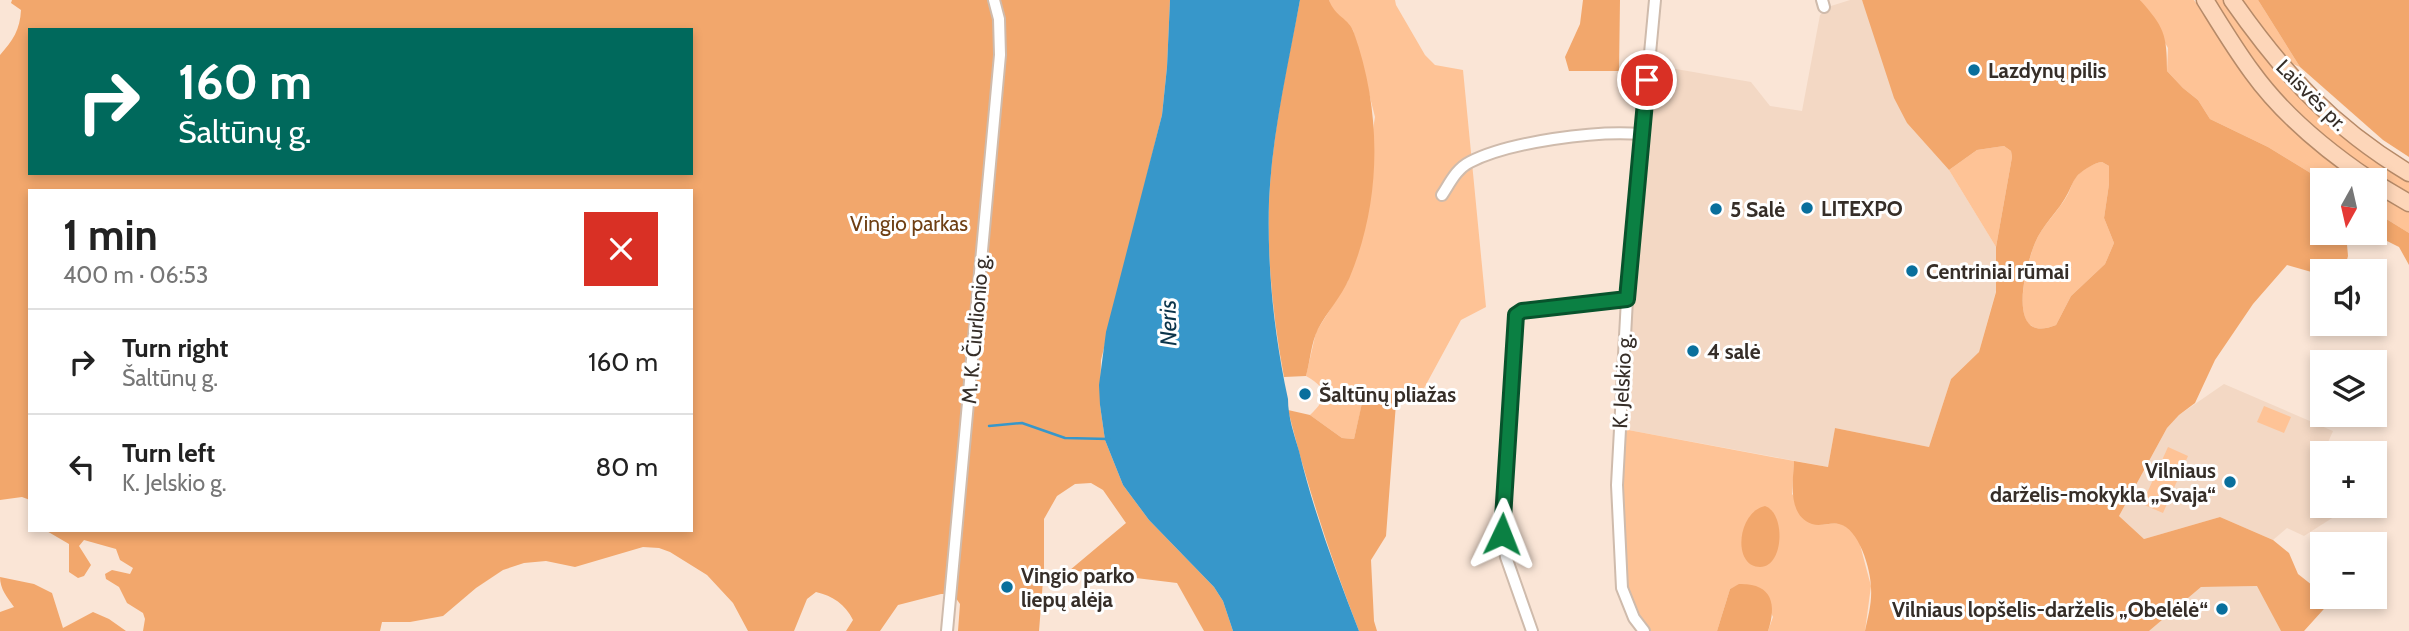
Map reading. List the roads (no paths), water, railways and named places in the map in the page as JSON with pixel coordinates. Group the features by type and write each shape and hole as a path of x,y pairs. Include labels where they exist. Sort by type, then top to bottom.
{"main road":[{"name":"Laisvės pr.","path":"2205,0 2253,74 2274,100 2325,148 2353,168"},
{"name":"Laisvės pr.","path":"2232,0 2261,42 2304,92 2345,129 2409,173"},
{"path":"2387,190 2409,203"}],"street":[{"name":"M. K. Čiurlionio g.","path":"947,631 1000,55 999,19 994,0"},
{"name":"K. Jelskio g.","path":"1644,631 1634,618 1622,587 1617,485 1627,299 1655,0"},
{"path":"1442,195 1457,171 1492,153 1587,135 1620,132 1641,134"},
{"path":"1532,631 1506,557 1502,534 1516,315 1522,311 1627,299"}],"water":[{"name":"Neris","path":"1170,0 1300,0 1273,151 1269,201 1272,301 1292,425 1319,520 1359,631 1233,631 1223,601 1214,587 1149,520 1123,485 1105,440 1099,385 1106,332 1162,115"}],"waterway":[{"path":"989,426 1022,423 1065,438 1109,439"}],"place":[{"name":"Lazdynų pilis","path":"1974,70"},
{"name":"LITEXPO","path":"1807,208"},
{"name":"5 Salė","path":"1716,209"},
{"name":"Centriniai rūmai","path":"1912,271"},
{"name":"4 salė","path":"1693,351"},
{"name":"Šaltūnų pliažas","path":"1305,394"},
{"name":"Vilniaus darželis-mokykla „Svaja“","path":"2230,482"},
{"name":"Vingio parko liepų alėja","path":"1007,587"},
{"name":"Vilniaus lopšelis-darželis „Obelėlė“","path":"2222,609"}],"park label":[{"name":"Vingio parkas","path":"909,223"}]}
